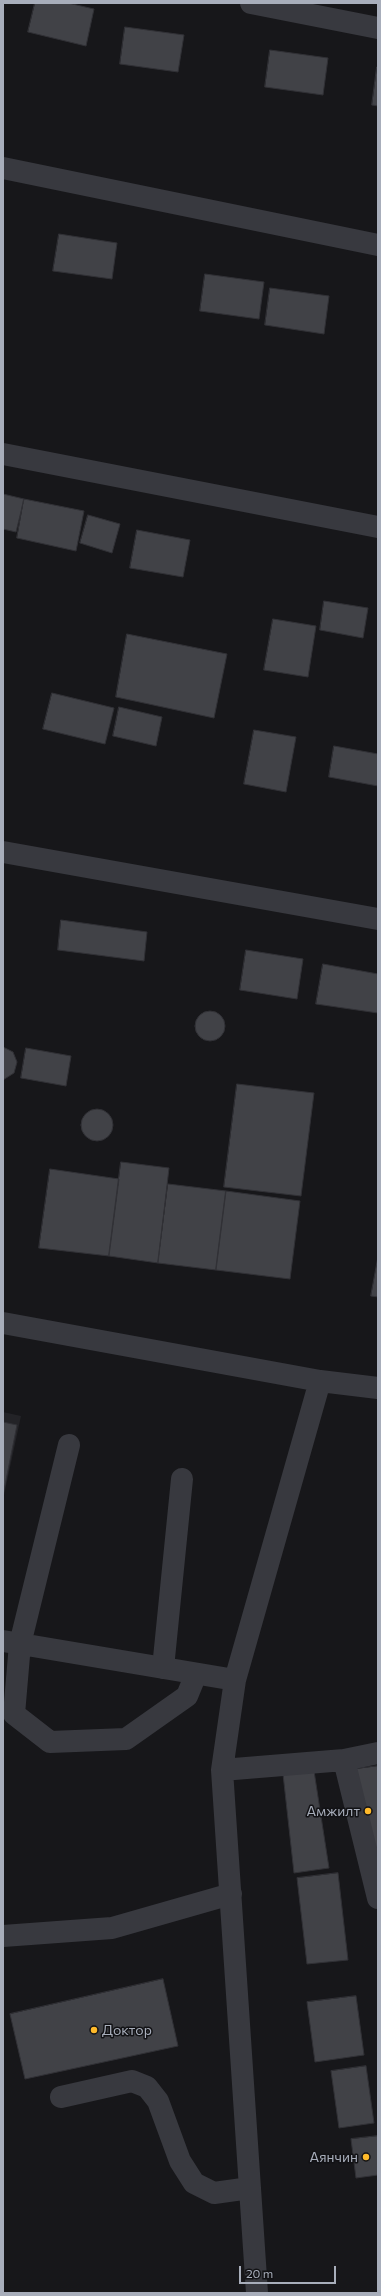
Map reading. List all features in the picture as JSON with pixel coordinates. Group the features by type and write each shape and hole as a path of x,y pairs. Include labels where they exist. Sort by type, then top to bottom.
{"street":[{"path":"251,3 378,28"},
{"path":"3,168 378,245"},
{"path":"3,454 378,527"},
{"path":"3,852 378,919"},
{"path":"3,1323 320,1381 378,1388"},
{"path":"258,2293 222,1770 235,1680 320,1381"},
{"path":"69,1445 12,1643 14,1714 50,1742 126,1739 187,1696 196,1674"},
{"path":"163,1668 182,1479"},
{"path":"12,1643 235,1680"},
{"path":"222,1770 344,1760 378,1754"},
{"path":"344,1760 378,1898"},
{"path":"3,1936 112,1928 230,1894"},
{"path":"61,2097 132,2081 147,2087 158,2101 180,2161 194,2183 214,2193 250,2188"}],"shaded area":[{"path":"3,1412 21,1416 3,1500"}],"building":[{"path":"35,3 68,3 94,9 86,46 28,32"},
{"path":"125,27 184,35 178,72 120,64"},
{"path":"270,50 328,58 323,95 265,87"},
{"path":"378,67 378,106 372,105"},
{"path":"59,234 117,243 112,279 53,271"},
{"path":"205,274 264,282 259,319 200,311"},
{"path":"270,288 329,296 324,334 265,325"},
{"path":"3,494 24,499 16,532 3,529"},
{"path":"24,499 84,511 76,551 17,538"},
{"path":"88,515 120,524 112,553 80,543"},
{"path":"137,530 190,540 183,577 130,568"},
{"path":"324,601 368,608 363,638 320,630"},
{"path":"273,619 316,626 308,677 264,670"},
{"path":"127,634 227,654 214,718 116,697"},
{"path":"52,693 114,708 105,744 43,729"},
{"path":"119,707 162,717 156,746 113,736"},
{"path":"254,730 296,737 286,792 244,784"},
{"path":"334,746 378,754 378,786 329,777"},
{"path":"61,920 147,932 144,961 58,950"},
{"path":"246,950 303,959 297,999 240,990"},
{"path":"323,964 378,974 378,1013 316,1004"},
{"path":"210,1011 221,1015 225,1026 221,1037 210,1041 199,1037 195,1026 199,1015"},
{"path":"3,1047 13,1052 17,1062 14,1073 3,1080"},
{"path":"26,1048 71,1056 66,1086 21,1078"},
{"path":"237,1084 314,1093 301,1196 224,1187"},
{"path":"97,1109 106,1112 110,1116 113,1125 110,1134 106,1138 97,1141 88,1138 84,1134 81,1125 84,1116 88,1112"},
{"path":"121,1162 169,1168 158,1263 109,1256"},
{"path":"50,1169 119,1179 109,1256 39,1248"},
{"path":"168,1184 226,1191 216,1270 158,1263"},
{"path":"226,1191 300,1201 290,1279 216,1270"},
{"path":"378,1257 378,1297 371,1296"},
{"path":"3,1422 17,1425 3,1495"},
{"name":"Амжилт","path":"378,1766 378,1853 348,1770"},
{"path":"314,1771 329,1868 294,1873 283,1774"},
{"path":"338,1873 348,1960 307,1964 297,1878"},
{"name":"Доктор","path":"163,1979 178,2046 25,2079 10,2014"},
{"path":"356,1996 364,2055 315,2062 307,2002"},
{"path":"366,2066 374,2123 339,2128 331,2071"},
{"name":"Аянчин","path":"378,2136 378,2175 356,2178 351,2139"}],"place":[{"name":"Амжилт","path":"368,1811"},
{"name":"Доктор","path":"94,2030"},
{"name":"Аянчин","path":"366,2157"}]}
